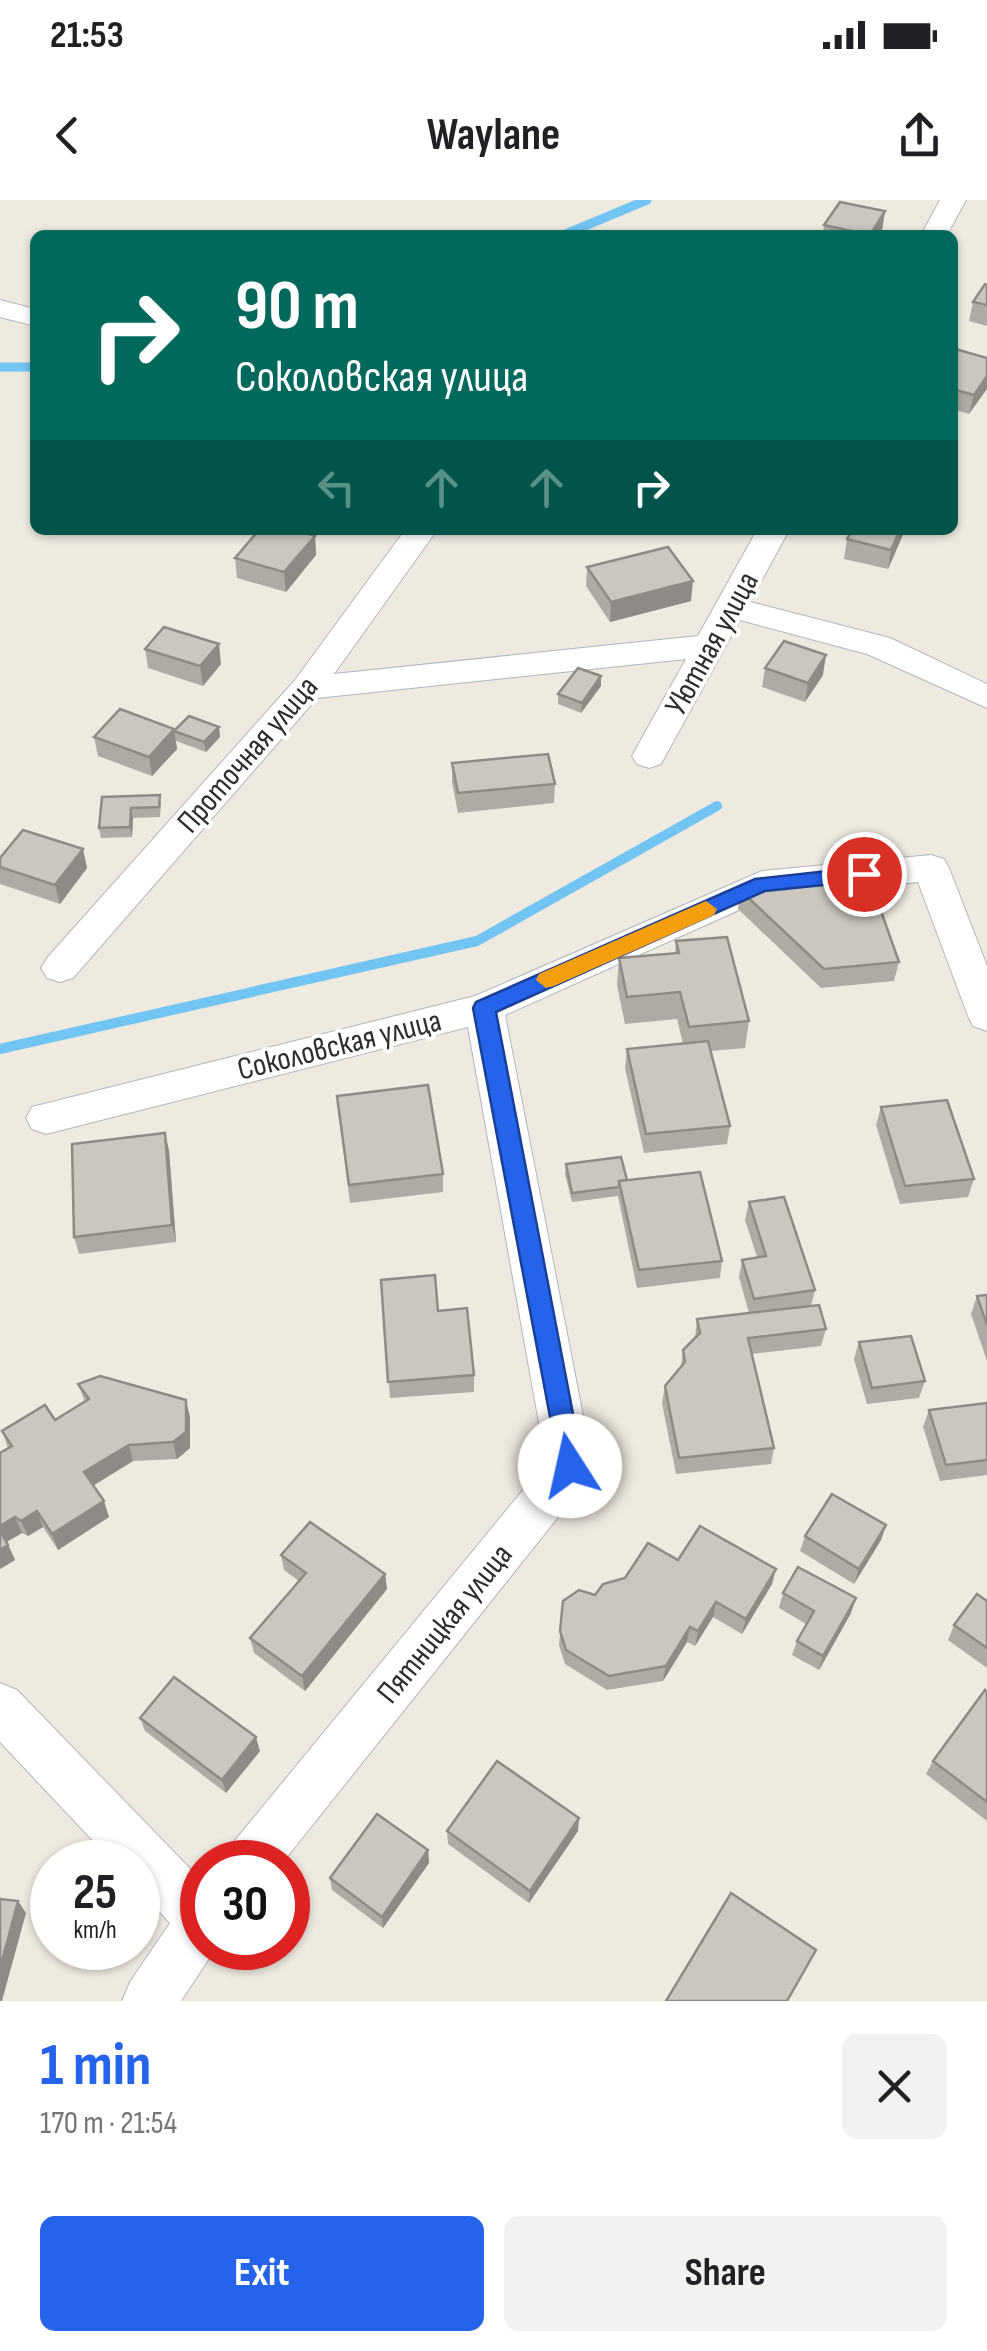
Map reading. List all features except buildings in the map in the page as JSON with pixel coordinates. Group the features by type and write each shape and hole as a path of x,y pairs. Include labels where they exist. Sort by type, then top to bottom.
{"street":[{"path":"937,230 953,200 987,208"},
{"path":"0,308 30,317"},
{"name":"Проточная улица","path":"60,968 307,688 417,535"},
{"name":"Уютная улица","path":"649,756 770,535"},
{"path":"730,608 878,646 987,697"},
{"path":"307,688 709,646"},
{"name":"Соколовская улица","path":"46,1118 484,1008 762,884 931,868 987,1016"},
{"name":"Пятницкая улица","path":"268,1840 570,1466 484,1008"},
{"path":"0,1707 180,1897"},
{"path":"149,2001 180,1954"}],"waterway":[{"path":"575,230 647,200"},
{"path":"0,367 30,367"},
{"path":"0,1049 477,941 717,806"}],"slow traffic":[{"path":"546,980 706,909"}],"route":[{"path":"570,1466 484,1008 762,884 864,874"}]}
